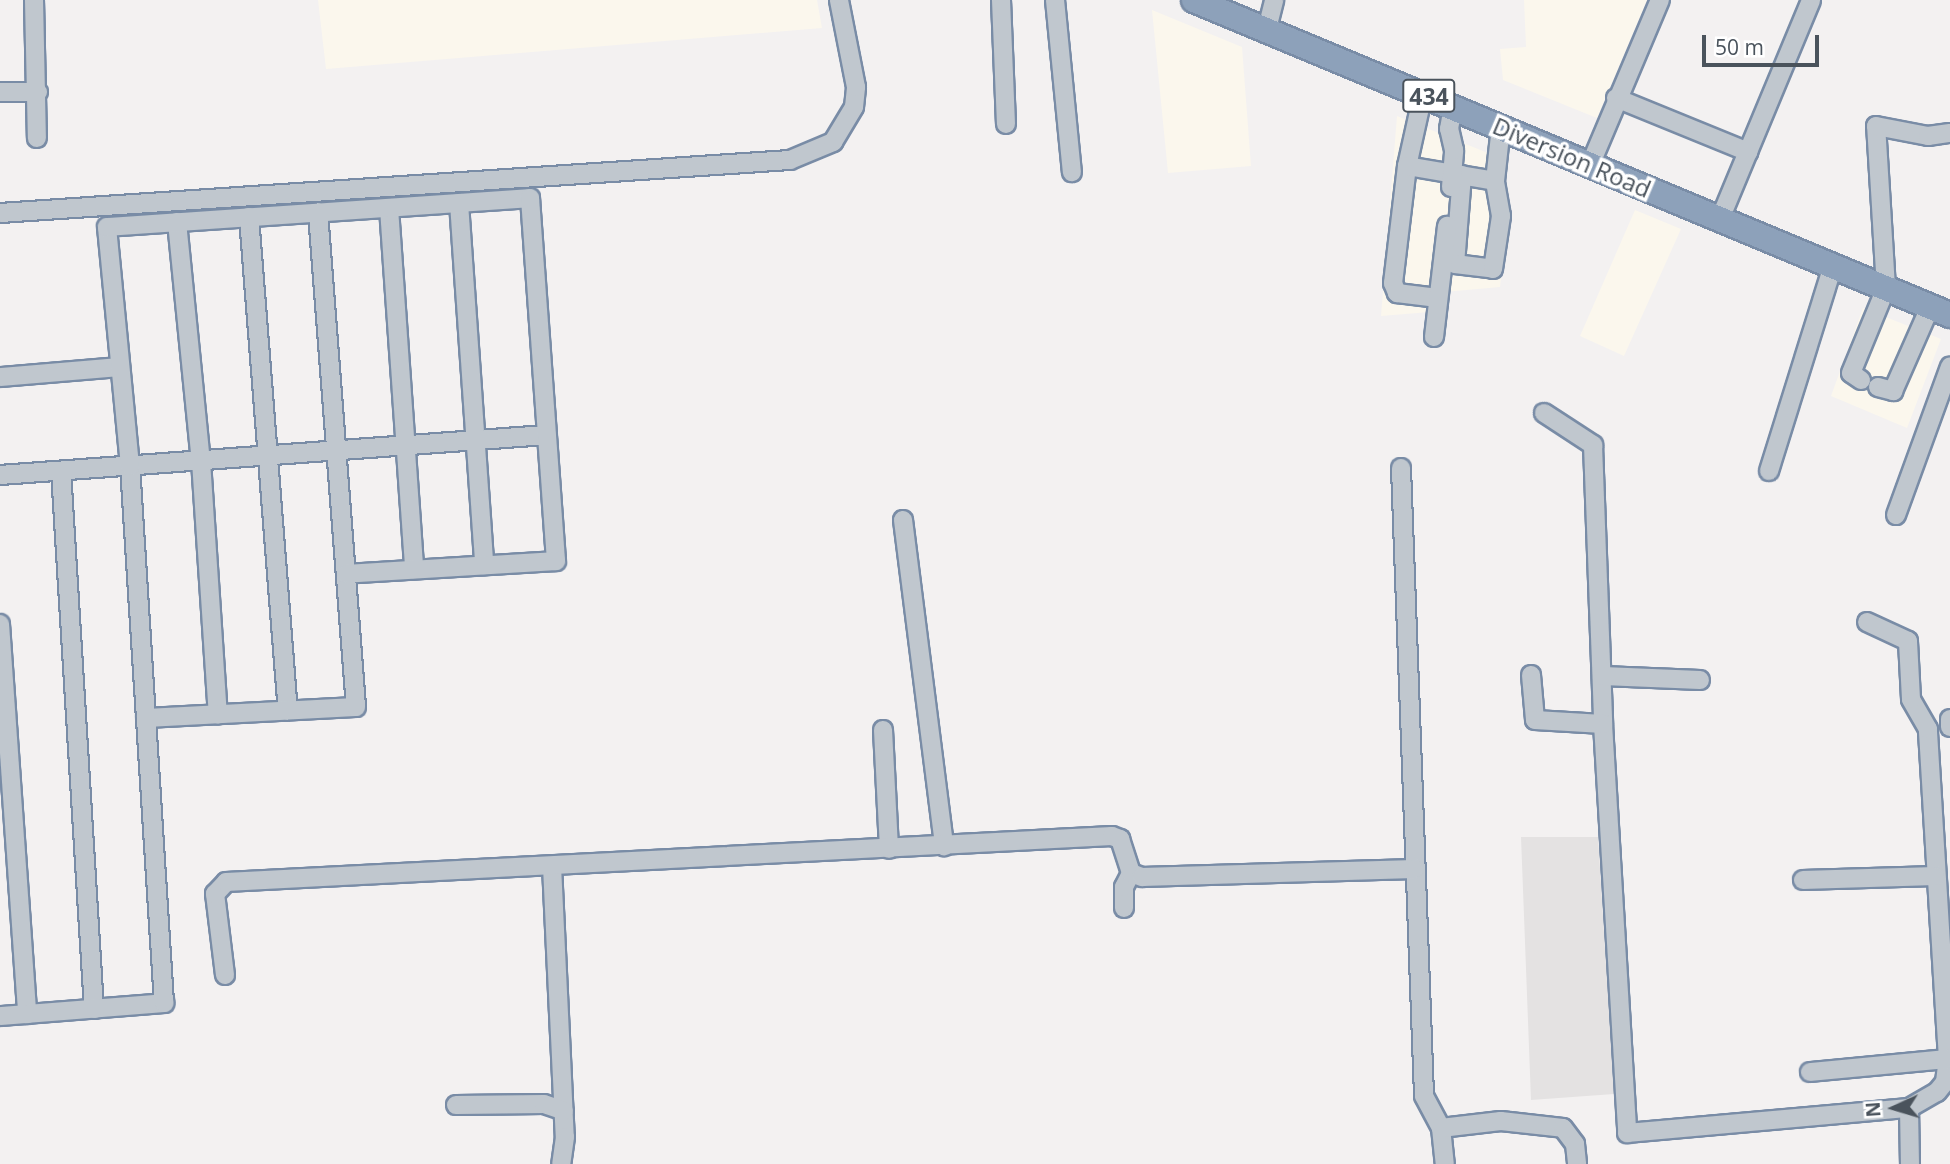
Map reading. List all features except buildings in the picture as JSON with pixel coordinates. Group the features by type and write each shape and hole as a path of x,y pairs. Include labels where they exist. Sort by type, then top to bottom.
{"highway":[{"name":"Diversion Road","path":"1194,0 1266,33 1591,163 1940,311"}],"street":[{"path":"34,0 37,138"},
{"path":"0,213 798,157 833,142 857,97 839,0"},
{"path":"1001,0 1006,124"},
{"path":"1055,0 1072,172"},
{"path":"1266,33 1274,0"},
{"path":"1591,163 1616,98 1660,0"},
{"path":"1720,219 1811,0"},
{"path":"0,92 38,92"},
{"path":"1423,94 1407,166 1393,283 1397,293 1438,298"},
{"path":"1616,98 1748,152"},
{"path":"1453,107 1449,129 1457,175 1455,264 1493,269 1501,216 1495,181 1502,127"},
{"path":"1861,380 1851,373 1886,288 1876,125 1928,136 1950,133"},
{"path":"1407,166 1495,181"},
{"path":"1434,337 1457,175"},
{"path":"75,207 107,227 530,198 556,561 346,574"},
{"path":"460,203 484,565"},
{"path":"388,208 414,569"},
{"path":"146,718 356,707 318,212"},
{"path":"249,217 288,710"},
{"path":"177,222 201,461 218,714"},
{"path":"0,1016 164,1003 130,466 107,227"},
{"path":"1769,471 1833,266"},
{"path":"1878,387 1893,391 1940,311"},
{"path":"0,377 120,367"},
{"path":"1896,515 1950,367"},
{"path":"1544,412 1593,445 1603,676 1602,724 1627,1133 1909,1108 1937,1092 1945,1082 1948,1059 1928,729 1911,699 1908,640 1867,622"},
{"path":"0,475 546,435"},
{"path":"1401,468 1424,1096 1441,1128 1445,1164"},
{"path":"61,471 94,1009"},
{"path":"903,520 944,846"},
{"path":"0,624 27,1014"},
{"path":"1531,675 1535,720 1602,724"},
{"path":"1603,676 1700,680"},
{"path":"1950,719 1950,727"},
{"path":"883,730 889,849"},
{"path":"225,975 215,894 226,882 1112,836 1119,839 1131,873 1124,887 1124,908"},
{"path":"552,866 564,1111 561,1164"},
{"path":"1131,873 1142,877 1414,869"},
{"path":"1803,880 1935,876"},
{"path":"1810,1072 1948,1059"},
{"path":"456,1105 544,1104 564,1111"},
{"path":"1909,1108 1910,1164"},
{"path":"1441,1128 1501,1121 1563,1128 1575,1144 1577,1164"}],"shaded area":[{"path":"318,0 817,0 822,28 326,69"},
{"path":"1524,0 1647,0 1597,118 1503,80 1500,49 1526,47"},
{"path":"1152,10 1242,47 1251,166 1168,173"},
{"path":"1397,116 1500,158 1508,217 1500,287 1444,292 1442,311 1381,316"},
{"path":"1635,210 1681,229 1624,356 1580,336"},
{"path":"1863,308 1941,339 1907,428 1831,396"},
{"path":"1521,837 1598,837 1614,1094 1531,1100"}]}
